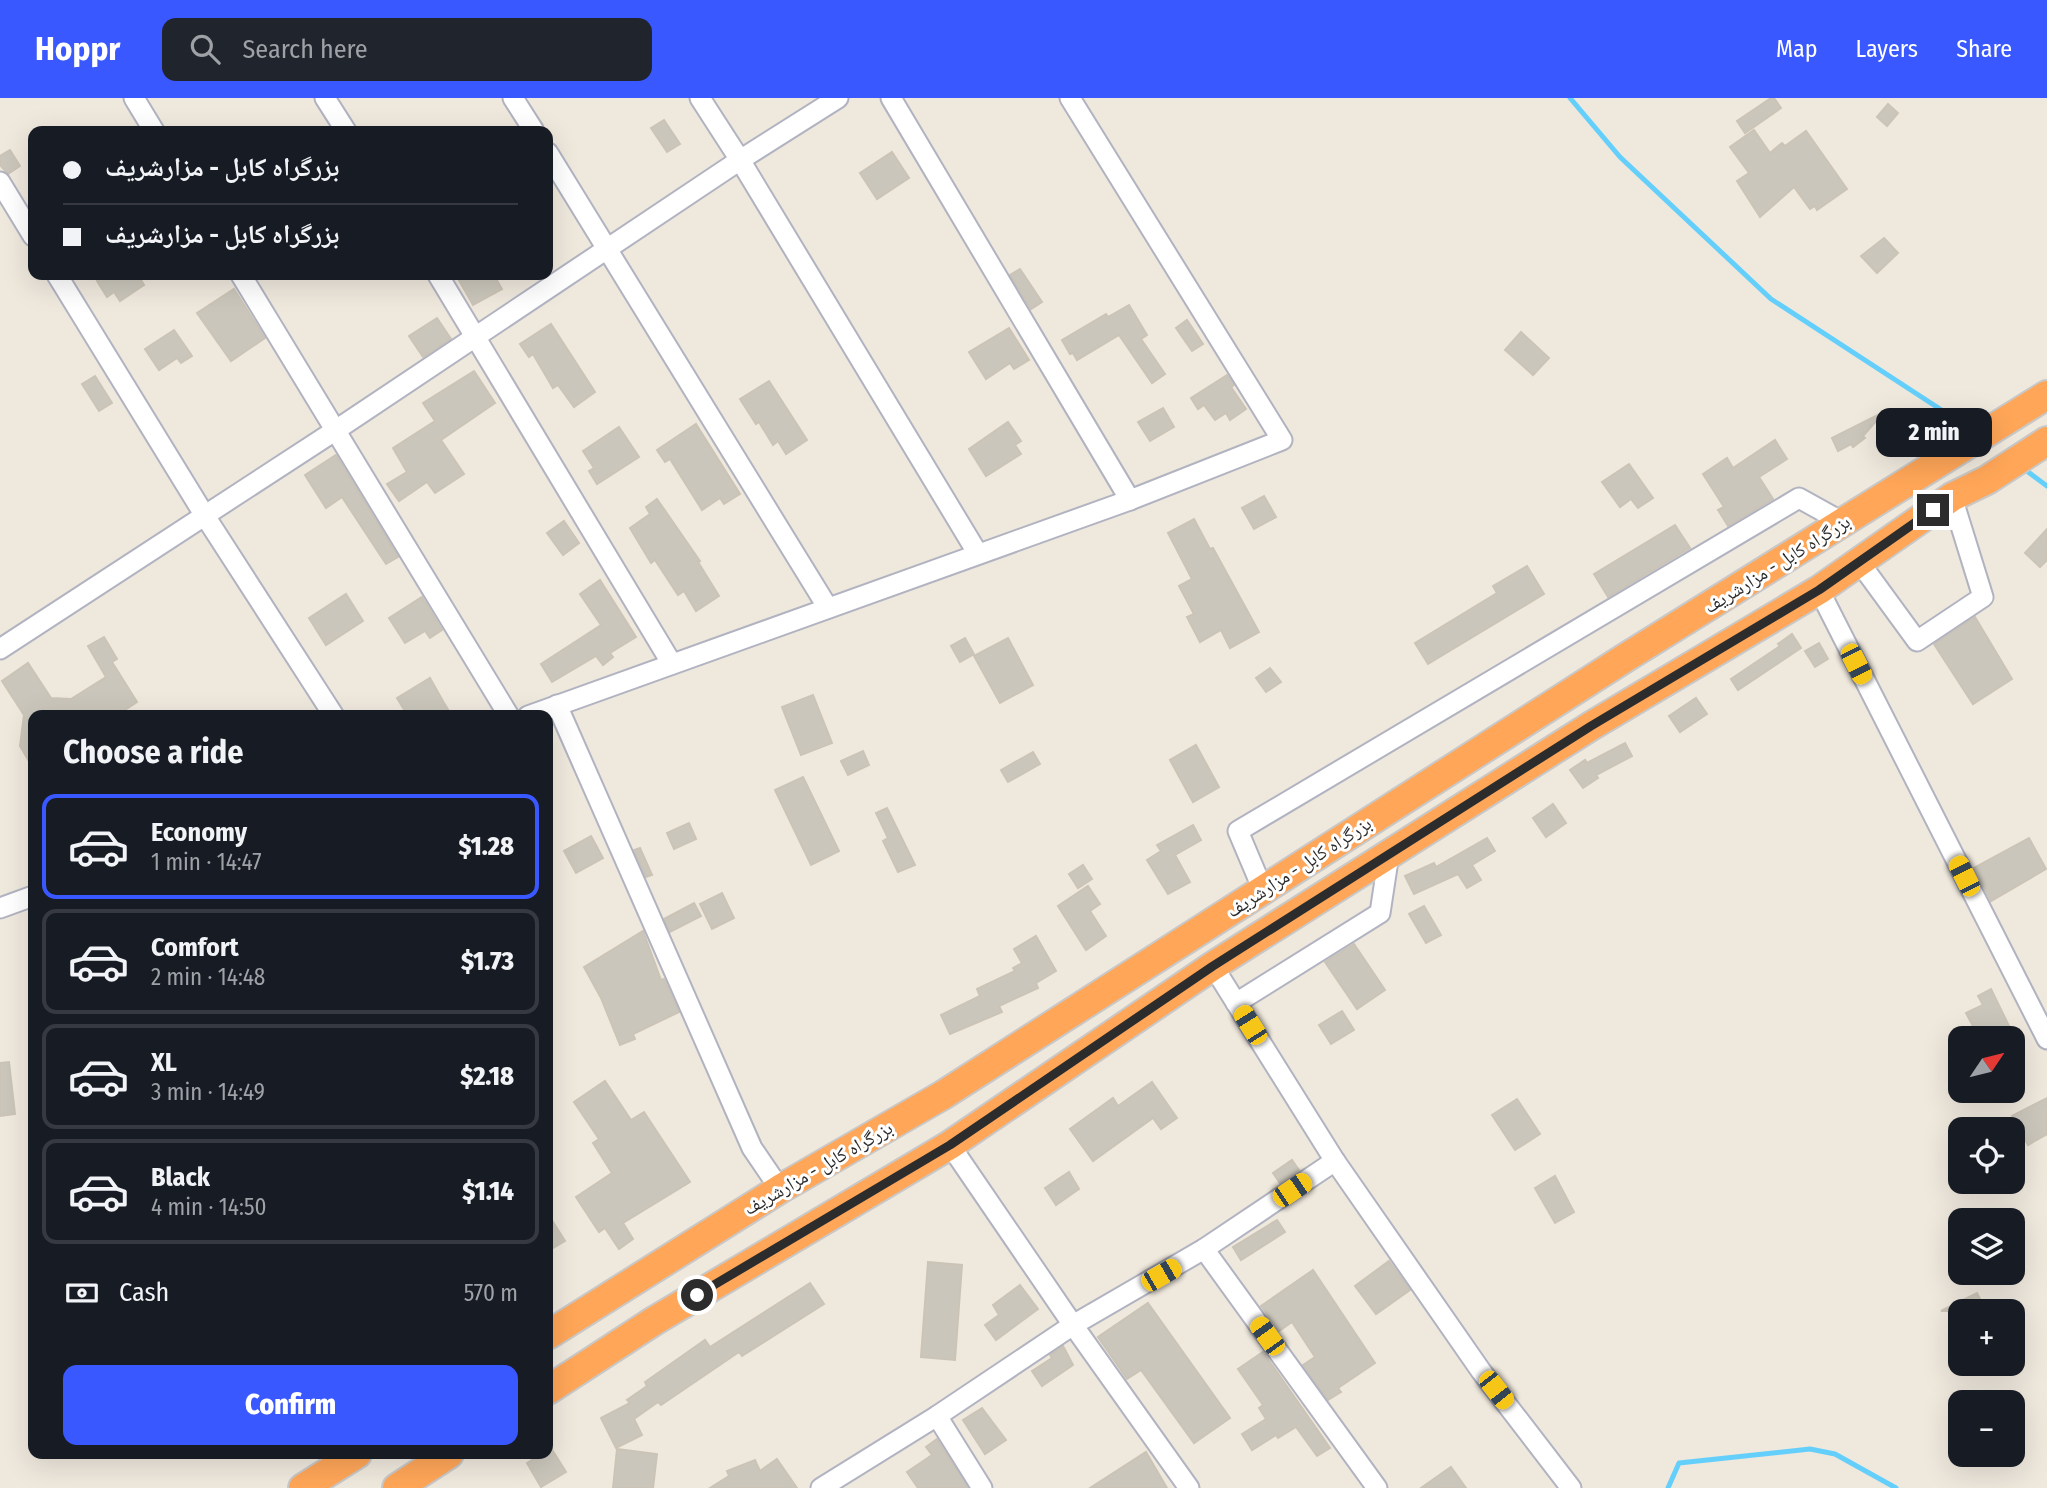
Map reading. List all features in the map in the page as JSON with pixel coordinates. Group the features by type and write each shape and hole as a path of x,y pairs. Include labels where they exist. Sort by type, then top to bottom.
{"highway":[{"name":"بزرگراه کابل - مزارشریف","path":"553,1332 780,1189 943,1096 1613,666 2047,395"},
{"name":"بزرگراه کابل - مزارشریف","path":"553,1387 653,1321 950,1145 1213,966 1591,726 1819,590 1952,497 1987,480 2047,441"},
{"path":"303,1488 349,1459"},
{"path":"397,1488 441,1459"}],"street":[{"path":"134,98 151,126"},
{"path":"325,98 343,126"},
{"path":"513,98 531,126"},
{"path":"700,98 978,554"},
{"path":"0,649 838,98"},
{"path":"891,98 1130,500"},
{"path":"544,710 1130,500 1282,440 1070,98"},
{"path":"553,161 828,608"},
{"path":"0,182 28,228"},
{"path":"60,280 205,516 330,710"},
{"path":"245,280 505,710"},
{"path":"441,280 672,664"},
{"path":"1860,562 1917,641 1983,597 1952,497"},
{"path":"1263,890 1238,831 1799,498 1843,523"},
{"path":"1819,590 2047,1039"},
{"path":"557,705 752,1148 780,1189"},
{"path":"1236,1003 1380,914 1389,854"},
{"path":"0,908 28,898"},
{"path":"1213,966 1335,1161 1480,1371 1571,1488"},
{"path":"950,1145 1189,1488"},
{"path":"821,1488 937,1416 1073,1325 1204,1250 1335,1161"},
{"path":"1204,1250 1377,1488"},
{"path":"937,1416 982,1488"}],"building":[{"path":"1774,98 1781,108 1745,133 1737,121"},
{"path":"1888,104 1898,113 1887,126 1877,117"},
{"path":"664,120 680,144 667,152 651,128"},
{"path":"1754,130 1770,153 1782,143 1785,146 1806,131 1847,189 1817,210 1815,206 1810,209 1794,187 1760,217 1737,181 1749,173 1730,147"},
{"path":"10,150 20,166 8,174 0,165 0,156"},
{"path":"892,152 909,178 877,199 860,173"},
{"path":"1884,238 1898,253 1877,273 1861,256"},
{"path":"1020,269 1042,302 1031,309 1010,275"},
{"path":"141,280 144,285 120,301 114,292 107,297 97,281"},
{"path":"459,280 497,280 502,289 473,305"},
{"path":"234,289 265,338 231,361 197,313"},
{"path":"1129,305 1147,335 1141,339 1165,374 1152,383 1119,335 1077,360 1062,340 1106,314 1108,317"},
{"path":"437,318 451,339 423,357 409,336"},
{"path":"1187,320 1203,344 1192,351 1176,328"},
{"path":"551,324 595,392 574,407 558,385 553,388 533,354 529,357 520,344"},
{"path":"1009,328 1029,360 1014,369 1010,363 986,379 969,352"},
{"path":"174,330 192,356 181,363 177,358 159,370 145,349"},
{"path":"1521,332 1549,358 1533,375 1505,350"},
{"path":"474,371 495,403 441,440 464,474 435,493 427,482 399,501 387,484 407,472 393,448 435,421 423,403"},
{"path":"1227,375 1234,385 1231,387 1246,409 1230,420 1226,413 1215,420 1204,405 1198,409 1191,398"},
{"path":"95,376 112,403 99,411 82,384"},
{"path":"769,381 807,440 786,454 778,441 773,445 740,399"},
{"path":"1163,408 1174,427 1150,441 1138,422"},
{"path":"1884,412 1863,436 1865,438 1853,447 1851,444 1838,451 1832,438"},
{"path":"1008,422 1021,441 1015,445 1021,454 986,476 969,449"},
{"path":"696,424 740,494 724,504 720,498 702,510 670,459 665,462 657,450"},
{"path":"619,427 639,457 597,484 589,471 594,468 583,451"},
{"path":"1775,440 1787,459 1759,477 1773,499 1728,526 1718,510 1724,507 1703,474 1727,458 1733,468"},
{"path":"336,455 398,557 386,564 342,497 326,508 305,475"},
{"path":"1629,464 1653,498 1638,508 1631,499 1620,507 1602,482"},
{"path":"1264,496 1276,517 1254,529 1242,508"},
{"path":"657,499 700,561 698,562 719,596 696,611 684,591 678,595 655,560 651,563 630,528 650,514 646,507"},
{"path":"1194,519 1259,632 1230,648 1221,630 1200,642 1187,617 1194,614 1179,586 1192,579 1168,533"},
{"path":"564,521 579,543 563,555 547,533"},
{"path":"1675,525 1690,548 1608,597 1594,574"},
{"path":"2047,529 2047,560 2040,567 2025,553"},
{"path":"1527,566 1544,594 1428,664 1415,643 1497,593 1493,586"},
{"path":"600,580 636,637 610,653 613,657 603,665 596,656 552,682 541,664 601,625 580,594"},
{"path":"346,594 363,621 326,645 309,618"},
{"path":"422,597 442,630 430,638 425,631 405,643 389,618"},
{"path":"1975,617 2012,679 1973,704 1934,644"},
{"path":"1792,634 1801,648 1738,690 1731,679 1780,646 1778,644"},
{"path":"104,637 117,659 112,662 137,702 125,710 28,710 28,760 20,746 24,715 2,681 28,663 51,698 71,699 106,677 88,646"},
{"path":"965,638 974,654 960,662 951,646"},
{"path":"1008,638 1033,685 1000,703 974,656"},
{"path":"1819,643 1828,659 1815,667 1805,651"},
{"path":"1270,668 1281,682 1266,692 1256,678"},
{"path":"430,678 449,710 404,710 397,698"},
{"path":"813,695 832,743 801,755 782,707"},
{"path":"1696,698 1707,714 1680,732 1669,716"},
{"path":"1625,743 1632,756 1596,775 1598,778 1583,788 1570,770 1585,760 1587,763"},
{"path":"1196,745 1219,787 1193,802 1170,760"},
{"path":"863,751 869,765 848,775 841,761"},
{"path":"1033,752 1040,764 1008,782 1001,770"},
{"path":"803,777 839,851 811,865 775,790"},
{"path":"1553,804 1566,823 1546,837 1533,818"},
{"path":"887,808 915,865 898,872 883,841 888,838 876,813"},
{"path":"689,823 696,839 674,849 667,833"},
{"path":"1193,825 1201,840 1175,855 1190,882 1168,894 1147,860 1161,851 1157,845"},
{"path":"591,836 603,858 576,873 564,851"},
{"path":"1487,838 1495,851 1472,865 1481,880 1467,888 1458,874 1414,894 1405,876 1434,863 1436,867"},
{"path":"2029,838 2046,869 1991,901 1974,868"},
{"path":"640,848 652,875 646,877 634,850"},
{"path":"1083,865 1092,879 1078,888 1069,874"},
{"path":"1088,886 1100,904 1090,911 1106,936 1086,950 1058,906"},
{"path":"722,893 734,918 712,929 700,904"},
{"path":"694,903 701,916 670,932 664,919"},
{"path":"1424,906 1441,935 1426,943 1409,914"},
{"path":"643,931 661,980 664,979 679,1012 633,1034 635,1039 620,1045 601,998 584,967"},
{"path":"1036,936 1056,971 1036,983 1038,988 999,1006 1002,1012 950,1034 941,1015 980,996 977,989 1015,971 1013,968 1022,963 1014,949"},
{"path":"1354,944 1385,990 1357,1009 1325,962"},
{"path":"1991,989 2009,1026 1973,1026 1966,1013 1983,1005 1978,996"},
{"path":"1342,1011 1354,1030 1331,1044 1319,1025"},
{"path":"9,1062 15,1114 0,1116 0,1063"},
{"path":"605,1081 631,1120 644,1112 690,1182 623,1223 633,1239 619,1249 605,1228 599,1232 576,1197 612,1173 593,1143 599,1139 574,1102"},
{"path":"1152,1082 1177,1118 1161,1129 1153,1118 1093,1161 1070,1129 1113,1098 1118,1106"},
{"path":"2047,1098 2047,1134 2028,1145 2025,1140 2025,1117 2012,1116"},
{"path":"1517,1099 1540,1134 1515,1150 1492,1115"},
{"path":"1292,1160 1299,1170 1280,1183 1273,1173"},
{"path":"1069,1172 1079,1189 1056,1205 1045,1188"},
{"path":"1555,1176 1574,1212 1555,1223 1535,1188"},
{"path":"1277,1220 1285,1232 1241,1260 1233,1247"},
{"path":"553,1222 565,1241 553,1248"},
{"path":"1389,1261 1410,1290 1376,1314 1355,1286"},
{"path":"928,1262 962,1265 955,1360 921,1357"},
{"path":"1313,1270 1375,1363 1338,1388 1341,1392 1328,1400 1303,1365 1315,1357 1292,1322 1279,1331 1261,1306"},
{"path":"810,1283 824,1304 742,1356 739,1352 661,1405 658,1402 634,1419 642,1435 616,1448 601,1418 630,1403 627,1400 647,1386 645,1382 705,1340 710,1347"},
{"path":"1020,1285 1038,1309 996,1340 985,1325 999,1315 993,1305"},
{"path":"1977,1293 1980,1299 1965,1299"},
{"path":"1148,1303 1230,1418 1194,1443 1141,1370 1127,1379 1098,1337"},
{"path":"1063,1346 1073,1365 1042,1386 1032,1371 1052,1358 1050,1355"},
{"path":"1263,1352 1330,1448 1317,1456 1296,1427 1278,1438 1276,1435 1252,1450 1242,1434 1266,1419 1259,1408 1263,1405 1238,1369"},
{"path":"982,1408 1006,1440 985,1454 963,1420"},
{"path":"937,1439 968,1488 918,1488 907,1472 932,1455 926,1447"},
{"path":"617,1449 657,1454 653,1488 613,1488"},
{"path":"553,1451 566,1472 541,1487 527,1463 533,1459 553,1459"},
{"path":"1146,1452 1167,1488 1090,1488"},
{"path":"777,1459 797,1488 710,1488 729,1476 727,1471 755,1460 760,1471"},
{"path":"1451,1467 1466,1488 1421,1488"}],"waterway":[{"path":"1570,98 1620,157 1771,299 1963,424"},
{"path":"2023,468 2047,486"},
{"path":"1668,1488 1679,1463 1810,1449 1835,1454 1896,1488"}],"route":[{"path":"697,1295 950,1145 1213,966 1591,726 1819,590 1933,510"}]}
